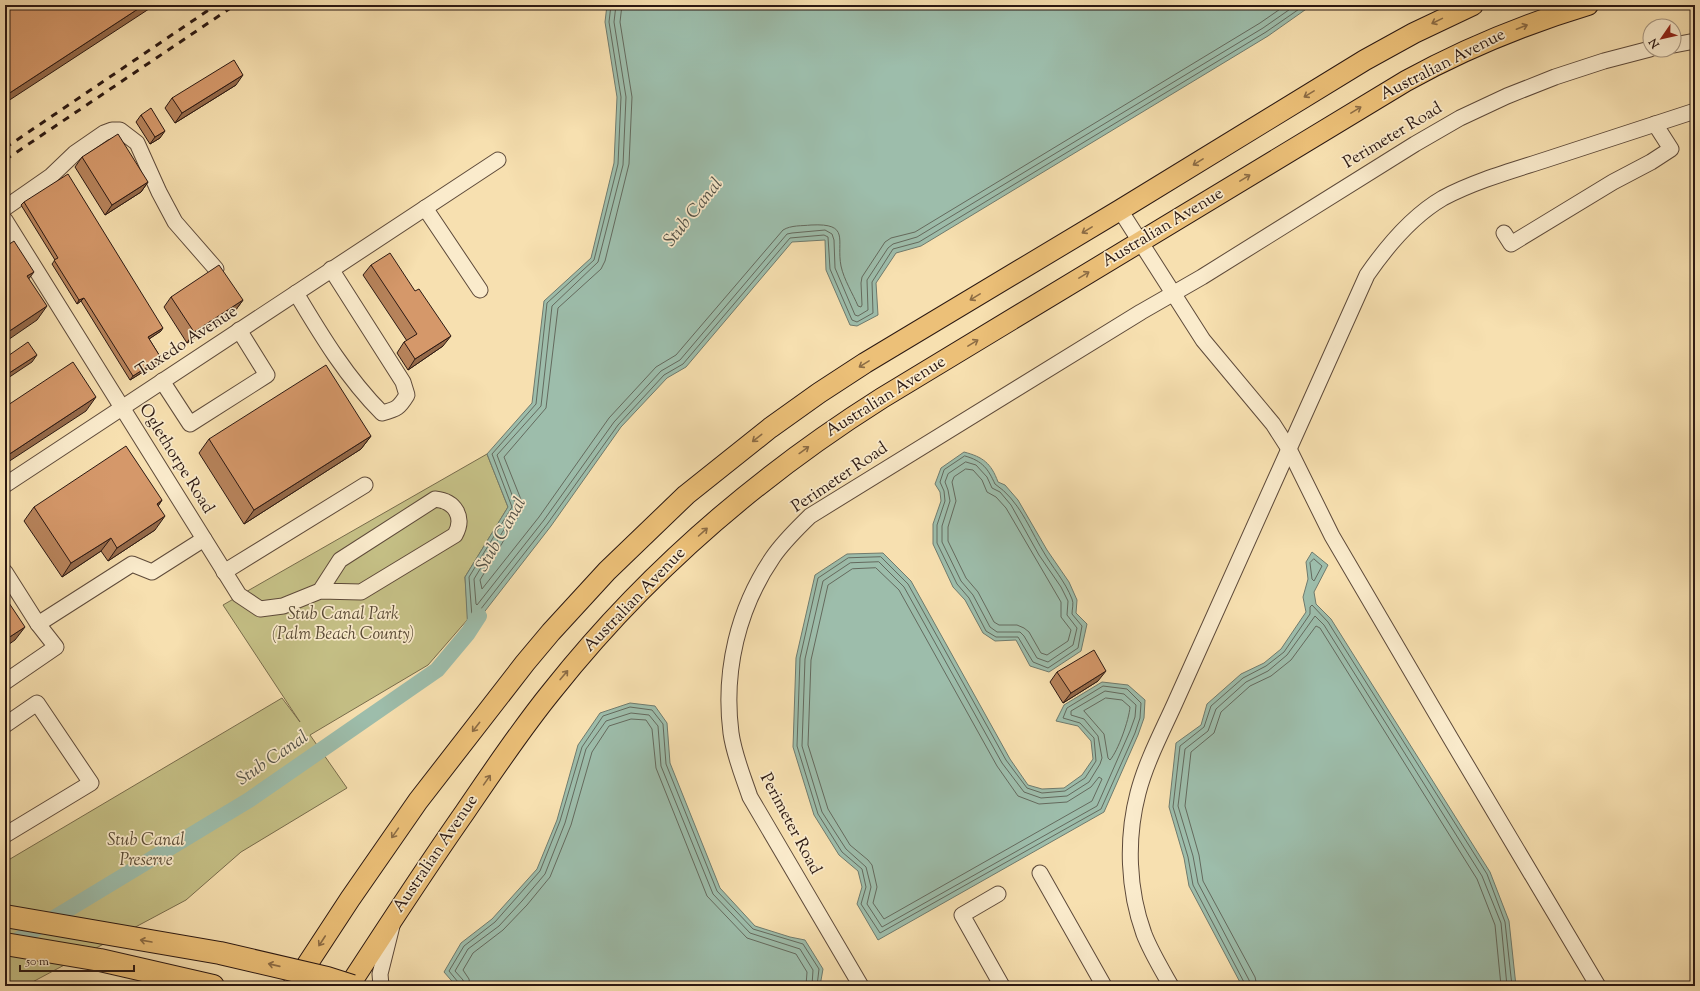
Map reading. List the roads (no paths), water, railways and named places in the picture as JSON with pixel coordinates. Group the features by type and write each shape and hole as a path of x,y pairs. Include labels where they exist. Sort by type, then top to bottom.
{"highway":[{"path":"5,916 220,953 320,976 352,986"},
{"path":"5,944 100,960 212,986"}],"main road":[{"path":"293,986 358,887 422,795 551,632 607,571 686,495 714,472 819,393 865,363 1120,210 1365,60 1414,33 1473,5"},
{"name":"Australian Avenue","path":"348,986 485,781 552,690 624,607 705,530 790,460 835,428 940,363 1357,110 1430,68 1506,33 1588,5"}],"street":[{"path":"1682,43 1695,41"},
{"name":"Perimeter Road","path":"861,986 762,820 750,797 739,766 731,734 729,701 730,668 734,647 743,615 756,585 778,551 810,516 1202,277 1415,144 1460,118 1506,96 1555,77 1604,61 1642,51"},
{"path":"1171,986 1144,935 1134,897 1130,857 1131,824 1138,792 1148,765 1367,275 1382,253 1413,222 1443,198 1487,179 1695,111"},
{"path":"1504,233 1511,244 1613,182 1651,162 1671,149 1656,124"},
{"path":"5,208 51,176 75,153 104,133 112,130 120,130 137,143 159,192 175,222 216,269"},
{"name":"Tuxedo Avenue","path":"5,485 498,160"},
{"path":"424,208 480,290"},
{"path":"1120,210 1203,340 1273,424 1289,449 1332,536 1598,986"},
{"name":"Oglethorpe Road","path":"5,220 10,241 122,408 239,595 260,609 283,606 320,591"},
{"path":"296,293 340,363 368,399 382,413 396,409 401,405 407,395 403,382 331,269"},
{"path":"162,381 190,424 267,374 239,330"},
{"path":"224,572 365,485"},
{"path":"435,499 449,503 455,508 460,521 455,535 361,592 320,591 340,560 435,499"},
{"path":"38,624 132,564 152,572 204,540"},
{"path":"5,572 38,624 56,647 5,682"},
{"path":"5,725 37,703 91,783 5,835"},
{"path":"1040,873 1104,986"},
{"path":"998,894 962,915 1002,986"},
{"path":"380,986 380,974 394,916"}],"water":[{"path":"607,5 1312,5 1268,36 921,246 896,253 876,283 878,315 857,326 850,325 826,270 825,240 792,242 686,367 667,378 621,427 551,526 468,633 465,577 508,507 487,454 532,403 544,301 591,258 614,163 617,97 605,22"},
{"path":"964,452 976,456 986,462 998,482 1005,485 1018,500 1047,550 1069,582 1077,600 1076,613 1087,624 1081,651 1049,672 1030,666 1016,640 995,641 983,633 965,600 953,587 933,544 933,524 941,501 940,492 935,484 941,468"},
{"path":"1312,552 1328,565 1314,592 1316,604 1331,619 1490,872 1509,921 1516,986 1242,986 1189,886 1184,858 1169,807 1176,743 1201,725 1207,704 1241,674 1264,663 1281,649 1306,612 1303,597 1308,579 1306,562"},
{"path":"883,553 911,581 1010,759 1028,785 1042,789 1064,788 1082,775 1093,759 1091,741 1078,726 1056,721 1064,705 1102,682 1128,685 1145,700 1144,718 1138,735 1104,812 878,940 857,904 862,887 858,871 839,855 814,815 793,747 796,658 815,575 847,554"},
{"path":"630,703 655,706 667,723 670,763 720,888 755,926 805,940 823,969 820,986 456,986 444,972 461,943 492,919 537,869 557,820 578,745 600,713"}],"waterway":[{"name":"Stub Canal","path":"6,947 249,800 437,670 468,633 479,616"}],"railway":[{"path":"5,148 216,5"},
{"path":"5,160 235,5"}],"park label":[{"name":"Stub Canal Park (Palm Beach County)","path":"343,625"},
{"name":"Stub Canal Preserve","path":"146,851"}]}
